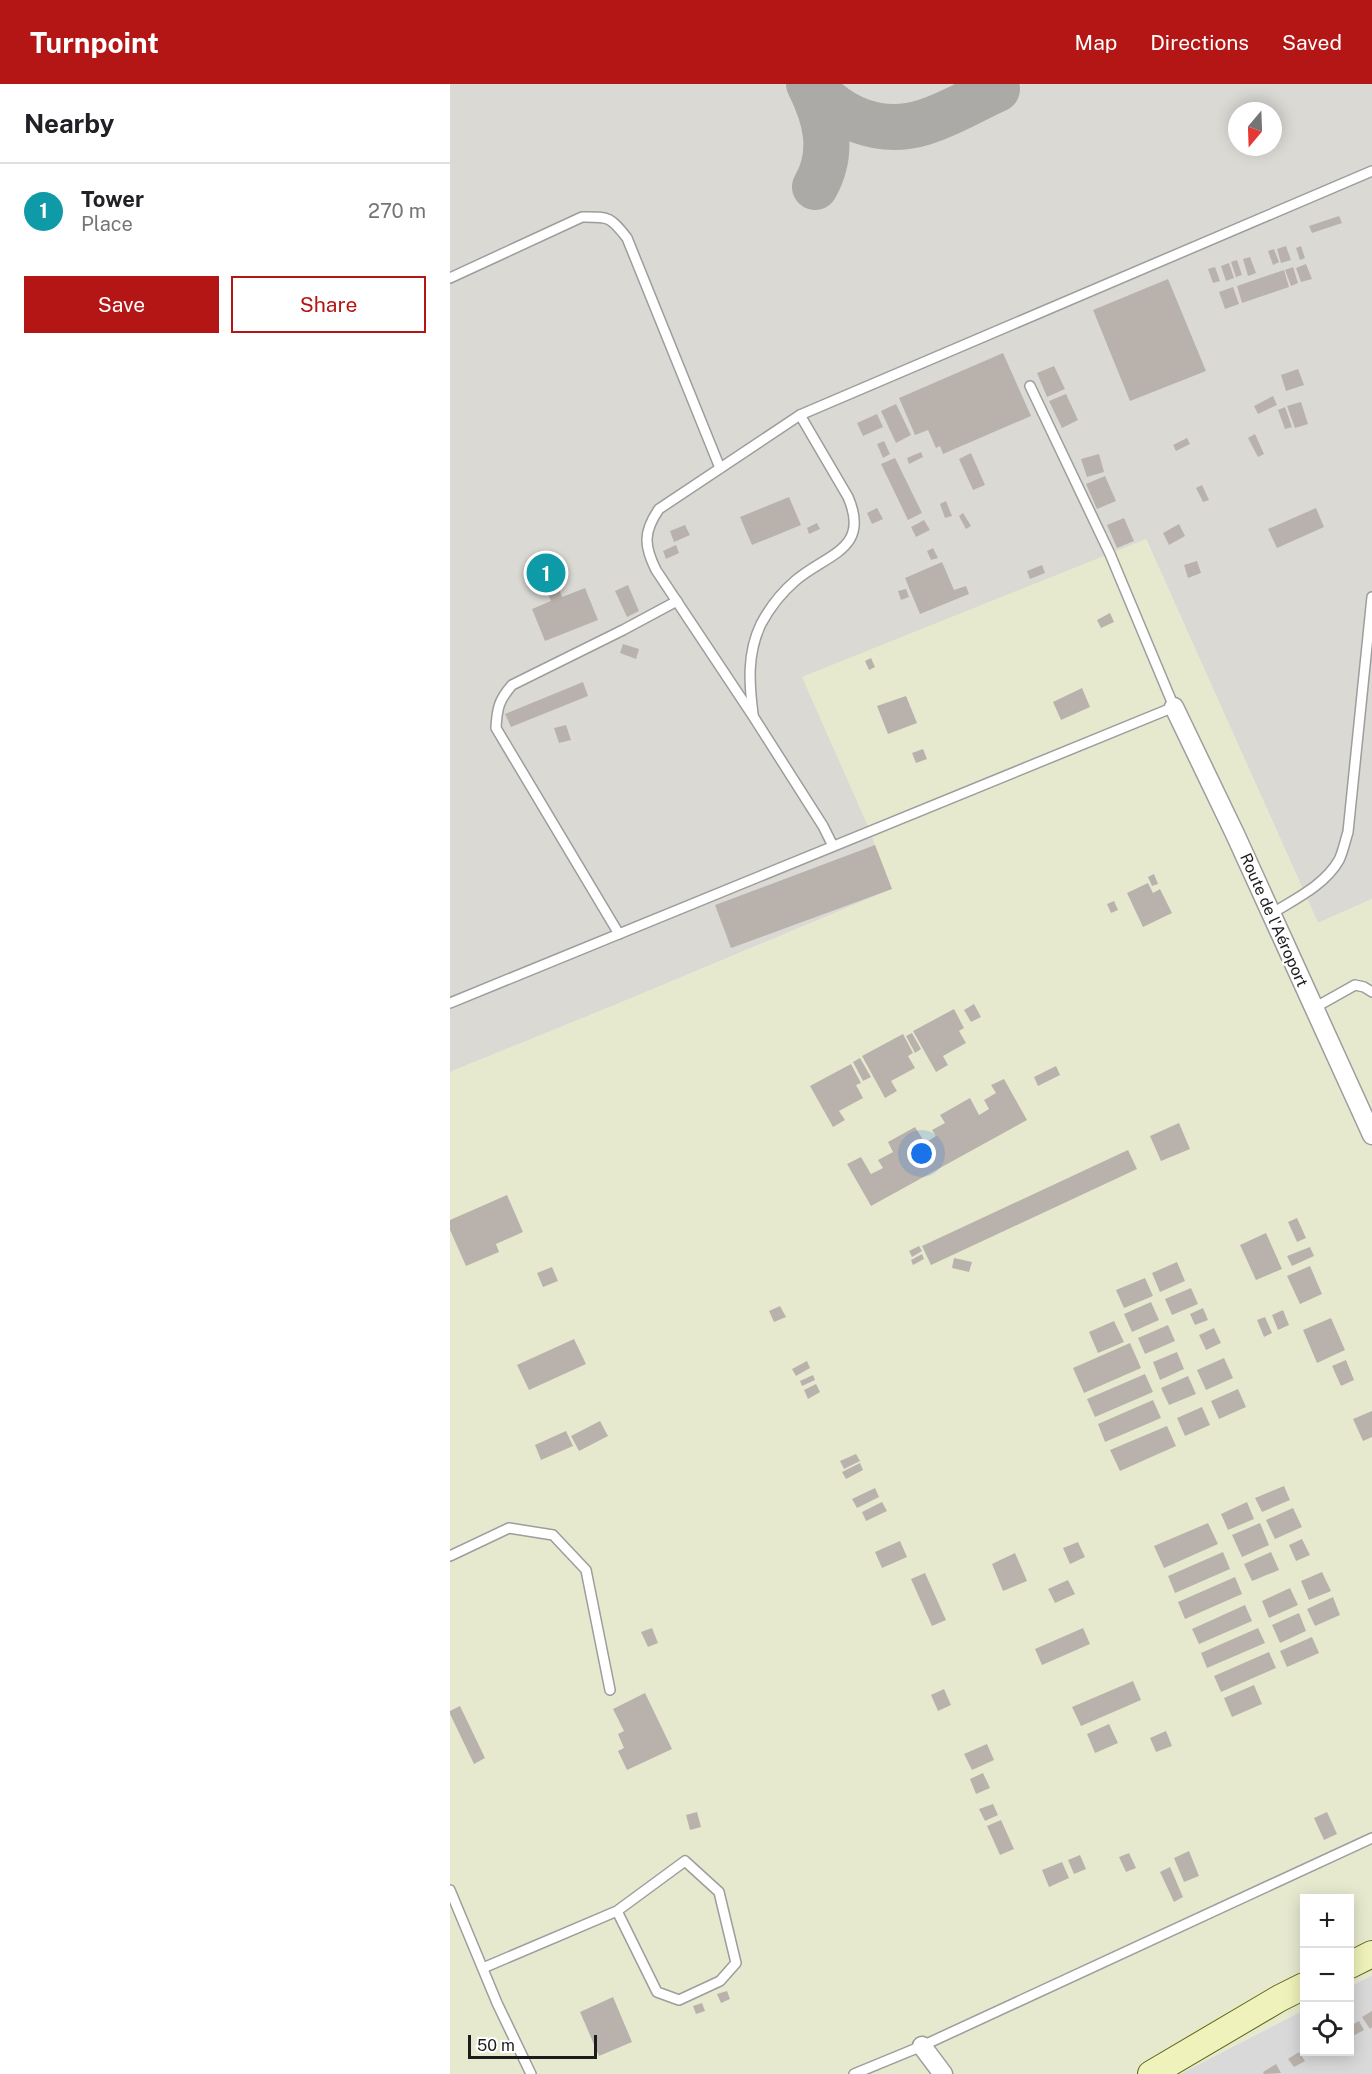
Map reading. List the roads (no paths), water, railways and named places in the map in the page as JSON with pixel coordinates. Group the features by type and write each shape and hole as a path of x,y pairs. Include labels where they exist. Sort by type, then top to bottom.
{"street":[{"name":"Route de l'Aéroport","path":"1174,707 1235,834 1372,1135"},
{"path":"1354,1963 1372,1954"},
{"path":"1152,2074 1300,1988"},
{"path":"922,2046 943,2074"}],"lane":[{"path":"833,846 823,826 753,716 656,570 648,553 646,542 649,523 659,509 800,415 1372,171"},
{"path":"450,278 582,217 605,217 615,223 627,238 720,468"},
{"path":"450,1003 1174,707 1110,554 1030,386"},
{"path":"753,716 748,679 752,650 761,625 778,598 795,580 837,553 851,538 856,522 848,497 800,415"},
{"path":"1271,914 1326,876 1339,859 1348,832 1372,597"},
{"path":"619,934 496,728 497,711 502,697 512,685 677,601"},
{"path":"1314,1008 1355,985 1372,992"},
{"path":"450,1556 508,1528 553,1535 586,1570 610,1690"},
{"path":"854,2074 922,2046 1372,1838"},
{"path":"483,1968 617,1911 685,1861 719,1892 736,1963 720,1981 679,2000 657,1992 617,1911"},
{"path":"450,1890 531,2074"}],"place":[{"name":"Tower","path":"546,573"}]}
